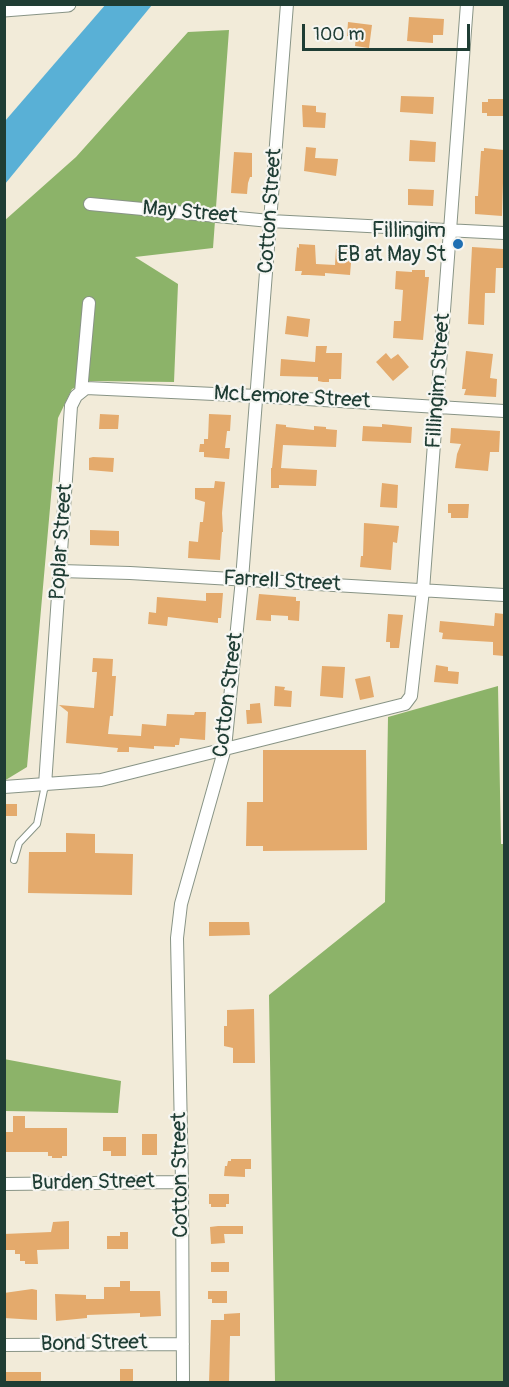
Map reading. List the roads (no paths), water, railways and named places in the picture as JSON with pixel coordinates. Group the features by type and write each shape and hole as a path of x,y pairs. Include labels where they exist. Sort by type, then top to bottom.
{"street":[{"path":"4,9 68,4"},
{"name":"Cotton Street","path":"183,1383 177,938 181,904 225,748 242,579 287,4"},
{"name":"Fillingim Street","path":"4,787 101,780 405,704 411,696 423,590 467,4"},
{"name":"May Street","path":"90,204 270,221 504,233"},
{"name":"Poplar Street","path":"45,785 71,406 81,392 89,303"},
{"name":"McLemore Street","path":"81,392 86,388 504,411"},
{"name":"Farrell Street","path":"60,571 504,594"},
{"name":"Burden Street","path":"4,1184 182,1182"},
{"name":"Bond Street","path":"4,1345 183,1344"}],"lane":[{"path":"14,860 19,843 37,824 45,785"}],"water":[{"path":"106,4 152,5 5,184 5,121"}],"place":[{"name":"Fillingim EB at May St","path":"458,244"}]}
